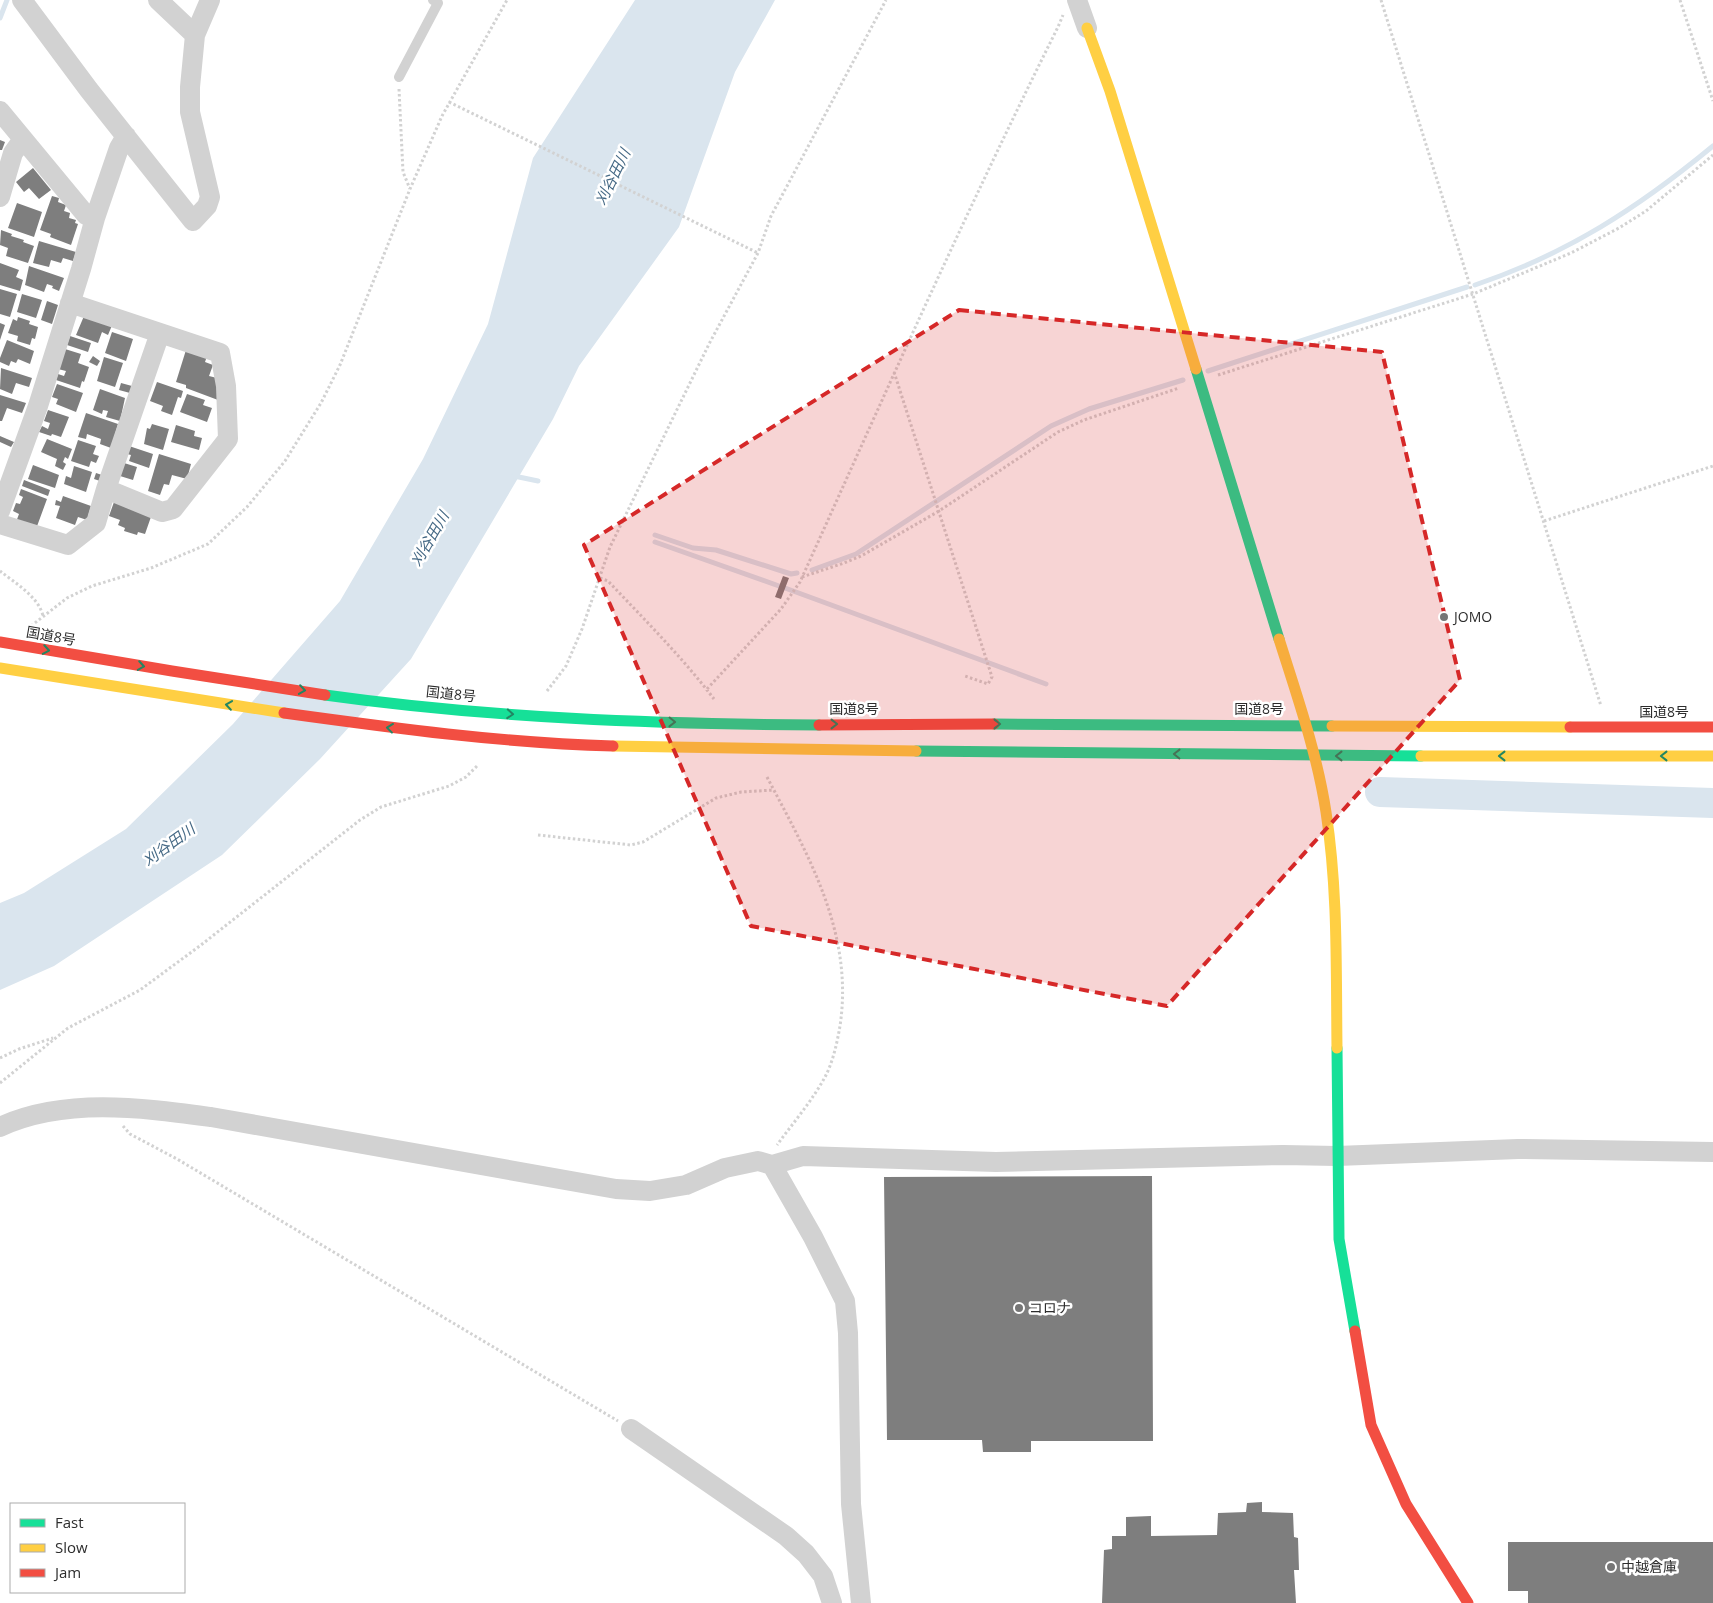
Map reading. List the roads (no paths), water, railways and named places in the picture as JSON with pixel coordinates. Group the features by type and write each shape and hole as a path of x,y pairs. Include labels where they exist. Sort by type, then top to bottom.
{"main road":[{"path":"1087,28 1110,91 1315,756 1326,812 1333,876 1336,941 1339,1239 1371,1424 1406,1504 1468,1603"},
{"name":"国道8号","path":"0,642 236,682 461,711 606,720 749,723 1713,727"},
{"path":"0,668 227,705 439,734 517,741 659,748 1315,756 1713,756"}],"street":[{"path":"22,0 89,90 193,220 207,206 210,197 190,112 190,87 195,35 210,0"},
{"path":"158,0 195,35"},
{"path":"1071,4 1087,28"},
{"path":"0,112 86,215 95,218"},
{"path":"0,511 38,406 95,218 119,148 126,136"},
{"path":"0,197 13,152 23,139"},
{"path":"70,303 220,353 226,386 228,439 173,509 162,512 106,489"},
{"path":"0,524 68,546 96,523 160,332"},
{"path":"0,1127 46,1113 114,1107 146,1108 211,1117 616,1189 650,1191 686,1185 725,1168 758,1160 772,1165 803,1156 996,1162 1283,1155 1337,1156 1518,1149 1713,1152"},
{"path":"772,1165 813,1237 845,1301 848,1333 851,1504 861,1603"},
{"path":"631,1429 786,1536 806,1554 823,1576 832,1603"}],"lane":[{"path":"399,77 438,3 432,0"}],"water":[{"name":"刈谷田川","path":"635,0 775,0 735,72 679,227 579,366 553,419 411,659 320,759 222,855 54,966 0,990 0,903 24,893 126,829 233,724 340,601 423,459 488,324 533,158"}],"waterway":[{"path":"0,18 7,0"},
{"path":"1475,285 1509,273 1571,244 1657,190 1713,146"},
{"path":"1208,371 1467,287"},
{"path":"812,570 856,554 1051,426 1089,409 1183,380"},
{"path":"514,476 538,481"},
{"path":"655,535 693,548 716,550 791,574 797,573"},
{"path":"655,542 779,586"},
{"path":"785,588 1046,684"},
{"path":"1380,792 1713,803"}],"place":[{"name":"JOMO","path":"1444,617"},
{"name":"コロナ","path":"1019,1308"},
{"name":"中越倉庫","path":"1611,1567"}]}
